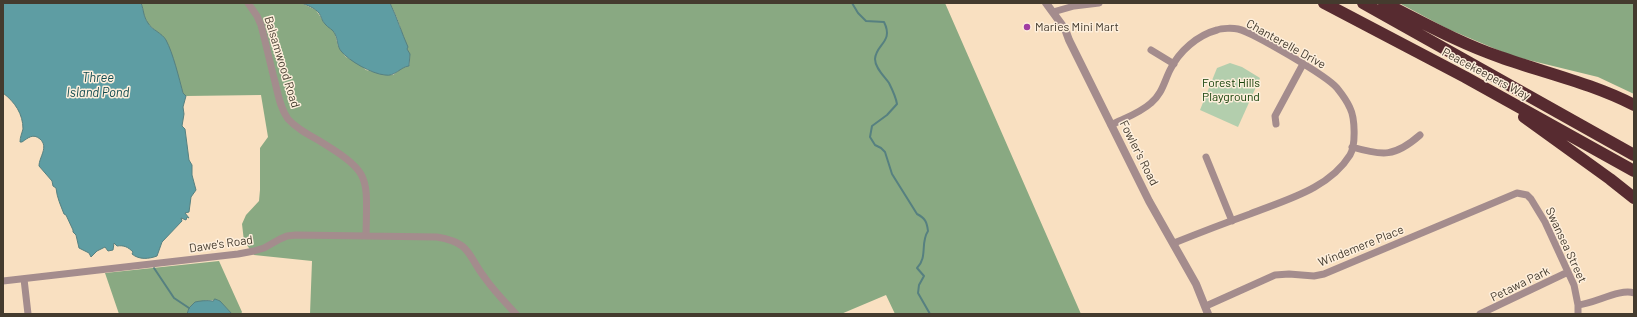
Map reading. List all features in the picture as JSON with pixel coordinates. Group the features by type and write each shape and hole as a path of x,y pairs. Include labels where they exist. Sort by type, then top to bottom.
{"highway":[{"name":"Peacekeepers Way","path":"1324,3 1465,77 1634,171"},
{"name":"Peacekeepers Way","path":"1363,3 1634,155"},
{"path":"1384,3 1471,46 1499,57 1601,90 1634,105"},
{"path":"1465,77 1591,165 1634,198"}],"street":[{"name":"Balsamwood Road","path":"248,3 261,25 281,104 288,118 300,129 344,156 356,166 361,173 367,194 366,236"},
{"name":"Fowler's Road","path":"1046,3 1065,29 1111,125 1149,200 1174,243 1207,310"},
{"path":"1053,12 1074,6 1099,3"},
{"name":"Chanterelle Drive","path":"1111,125 1152,103 1163,88 1171,69 1182,52 1198,37 1219,29 1238,30 1262,40 1316,71 1336,86 1350,108 1354,131 1351,154 1339,170 1321,184 1287,200 1174,243"},
{"path":"1151,50 1174,64"},
{"path":"1276,124 1276,116 1303,64"},
{"path":"1352,147 1384,154 1410,144 1420,135"},
{"path":"1206,157 1232,221"},
{"name":"Windemere Place","path":"1207,310 1275,275 1289,274 1314,276 1324,274 1514,193 1522,193"},
{"name":"Swansea Street","path":"1522,193 1531,199 1541,214 1568,272 1575,290 1578,314"},
{"name":"Dawe's Road","path":"3,281 238,254 264,248 287,236 437,238 451,241 462,246 473,258 484,277 516,314"},
{"name":"Petawa Park","path":"1480,314 1568,272"},
{"path":"24,279 28,314"},
{"path":"1578,305 1589,304 1625,292 1634,294"}],"green space":[{"path":"141,3 301,3 316,10 325,24 332,29 338,46 346,57 357,62 366,70 386,75 393,75 402,68 409,66 410,59 398,21 390,3 945,3 1081,314 895,314 886,295 841,314 310,314 312,261 254,255 244,241 242,224 246,215 259,201 260,148 268,137 261,95 186,96 183,93 165,39 148,24 143,14"},
{"path":"1399,3 1634,3 1634,94 1598,77 1512,56 1448,29"},
{"name":"Forest Hills Playground","path":"1230,63 1242,67 1260,78 1238,127 1200,110 1217,68"},
{"path":"219,261 242,312 241,314 232,314 218,300 206,300 189,308 187,314 119,314 105,273"}],"water":[{"name":"Three Island Pond","path":"3,3 141,3 148,23 166,40 169,45 183,93 186,96 183,107 184,114 182,126 185,129 189,160 192,165 192,175 196,190 191,197 189,212 185,213 189,218 187,217 186,220 181,218 182,221 162,242 157,256 141,258 132,254 133,252 128,248 124,246 117,246 114,243 113,250 108,251 105,247 97,251 91,257 89,253 79,248 76,235 73,232 60,205 56,188 39,166 44,149 43,142 37,137 33,136 20,142 23,129 22,118 15,104 3,93"},
{"path":"301,3 390,3 408,47 407,49 410,54 409,66 392,75 380,74 349,59 341,51 334,32 324,23 320,14 311,7"},
{"path":"215,299 220,301 232,314 187,314 189,308 195,302 213,301"}],"waterway":[{"path":"852,3 858,13 866,21 884,22 887,29 886,39 876,54 875,62 878,69 889,83 897,104 887,115 872,126 870,137 875,145 885,152 892,174 917,214 922,217 926,223 928,231 924,240 922,259 917,268 924,276 919,285 918,293 930,314"},
{"path":"154,268 174,298 189,308"}],"place":[{"name":"Maries Mini Mart","path":"1027,27"}]}
